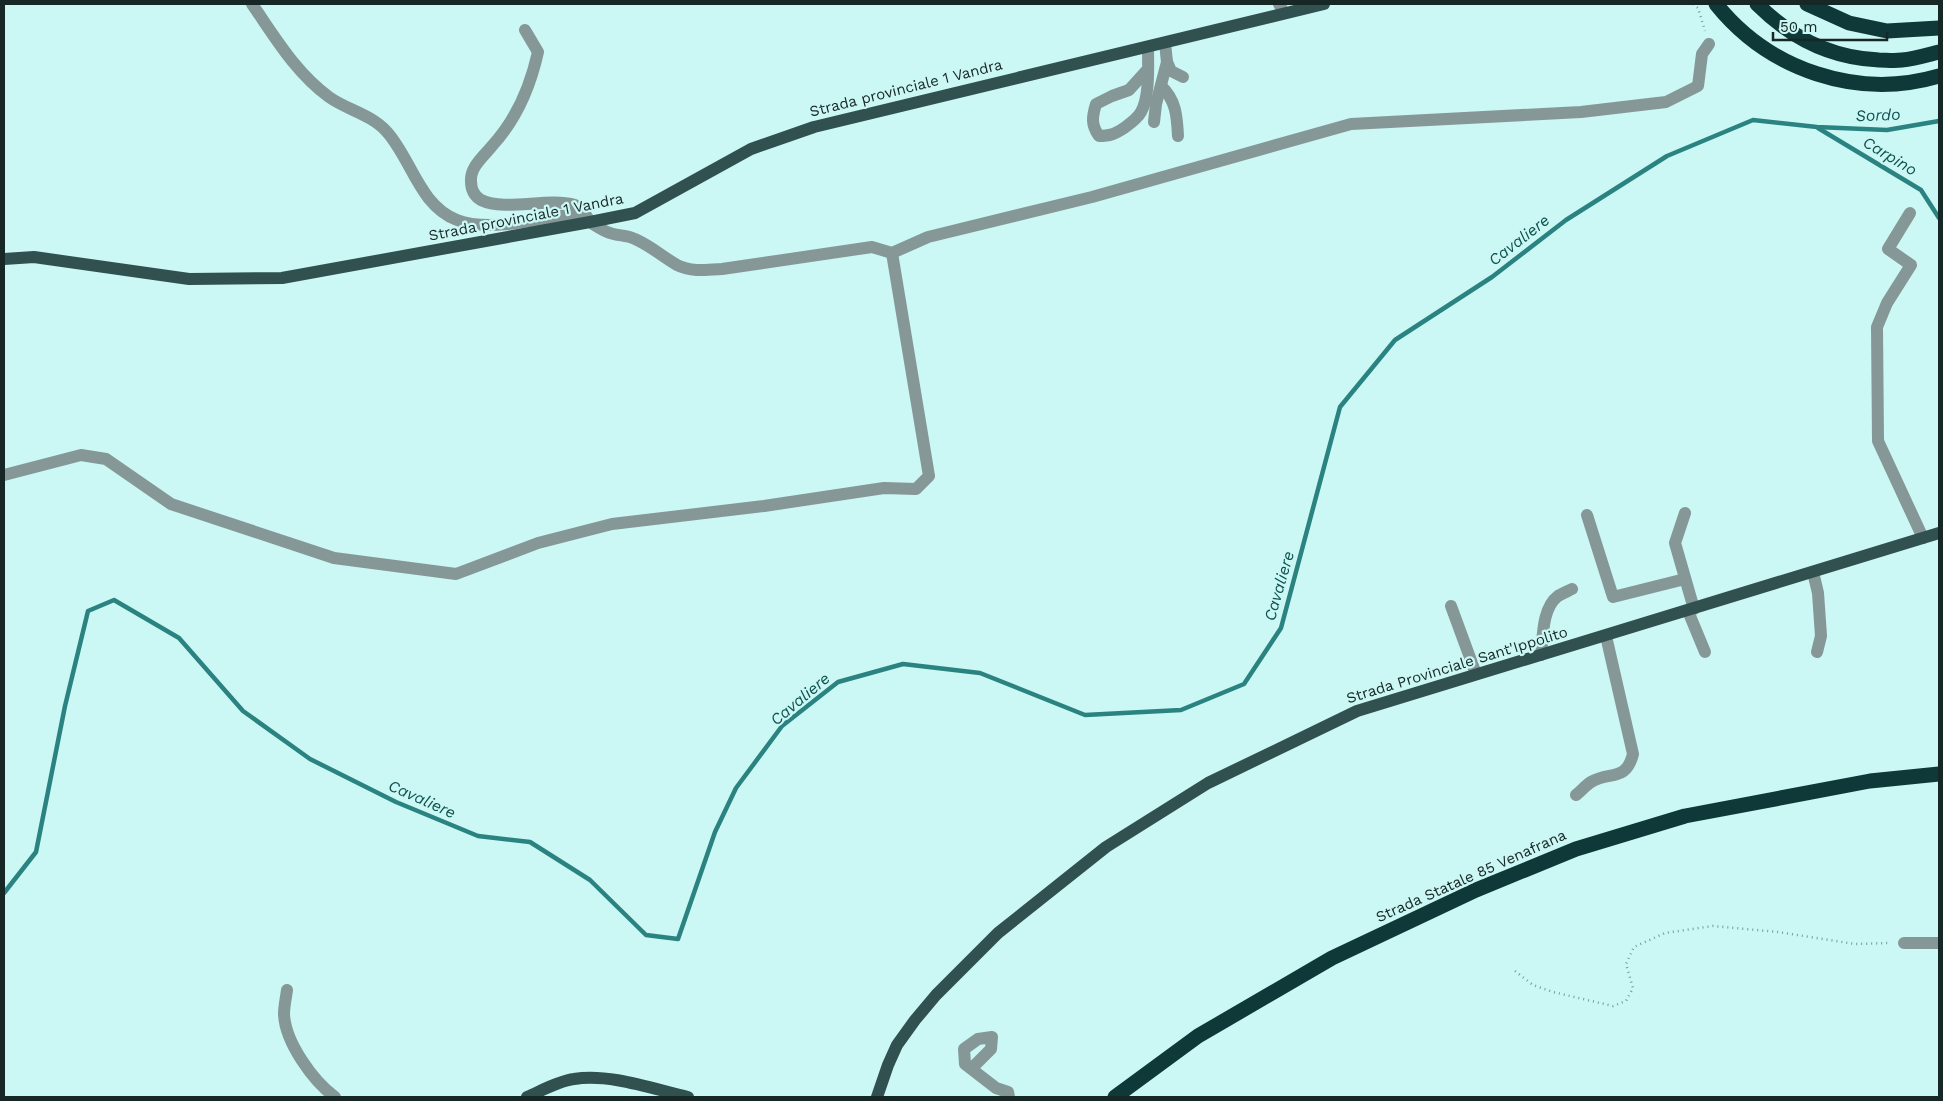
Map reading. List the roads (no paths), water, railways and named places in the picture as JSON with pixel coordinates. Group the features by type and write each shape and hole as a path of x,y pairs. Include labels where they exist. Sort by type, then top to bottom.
{"highway":[{"path":"1716,4 1728,19 1759,46 1790,64 1817,75 1857,84 1891,85 1921,81 1939,76"},
{"path":"1757,4 1773,20 1801,39 1828,51 1862,59 1901,60 1939,52"},
{"path":"1807,4 1849,23 1887,31 1939,28"},
{"name":"Strada Statale 85 Venafrana","path":"1115,1097 1198,1036 1332,958 1476,890 1576,849 1684,816 1870,780 1939,774"}],"main road":[{"name":"Strada provinciale 1 Vandra","path":"4,260 34,257 189,280 282,278 587,217 635,213 751,149 814,127 1165,43 1281,8 1324,4"},
{"name":"Strada Provinciale Sant'Ippolito","path":"877,1097 897,1045 914,1020 936,994 998,933 1106,847 1208,783 1357,711 1939,533"},
{"path":"527,1097 572,1079 590,1077 608,1078 688,1097"}],"street":[{"path":"252,4 287,56 311,83 332,99 369,117 387,132 427,197 440,210 457,220 490,225 587,217"},
{"path":"525,30 538,52 533,74 516,115 476,165 471,178 472,191 481,200 496,203 564,203 578,206 587,217 610,233 628,236 645,243 679,266 698,270 872,247 892,253 928,237 1092,197 1351,124 1580,112 1666,102 1698,86 1702,54 1709,44"},
{"path":"1165,43 1167,62 1171,71 1182,77"},
{"path":"1148,47 1148,69 1146,95 1142,111 1134,121 1113,136 1100,136 1094,130 1092,117 1096,104 1129,90 1148,69"},
{"path":"1154,122 1156,104 1167,62"},
{"path":"1161,86 1173,101 1177,115 1178,136"},
{"path":"1910,213 1888,250 1910,265 1886,303 1877,327 1878,441 1923,538"},
{"path":"4,475 81,455 106,459 171,504 334,558 456,574 538,543 612,524 764,506 884,488 916,489 929,476 892,253"},
{"path":"1685,513 1675,543 1691,610 1705,652"},
{"path":"1587,515 1613,596 1685,579"},
{"path":"1813,572 1818,593 1821,636 1817,652"},
{"path":"1541,655 1548,609 1557,597 1572,589"},
{"path":"1450,606 1476,674"},
{"path":"1576,795 1592,782 1618,775 1626,770 1634,754 1606,636"},
{"path":"1904,943 1939,943"},
{"path":"287,990 284,1015 292,1044 306,1068 335,1097"},
{"path":"972,1068 996,1088 1008,1092 1009,1097"}],"waterway":[{"name":"Cavaliere","path":"4,893 36,852 65,706 88,611 114,600 179,638 243,711 310,759 396,802 478,836 530,842 590,880 646,935 678,939 715,832 736,788 782,726 838,682 903,664 980,673 1085,715 1181,710 1244,684 1281,628 1340,407 1395,340 1492,277 1566,220 1667,156 1753,120 1817,127 1887,130 1939,121"},
{"name":"Carpino","path":"1818,128 1921,190 1939,218"}],"water label":[{"name":"Sordo","path":"1878,115"}]}
